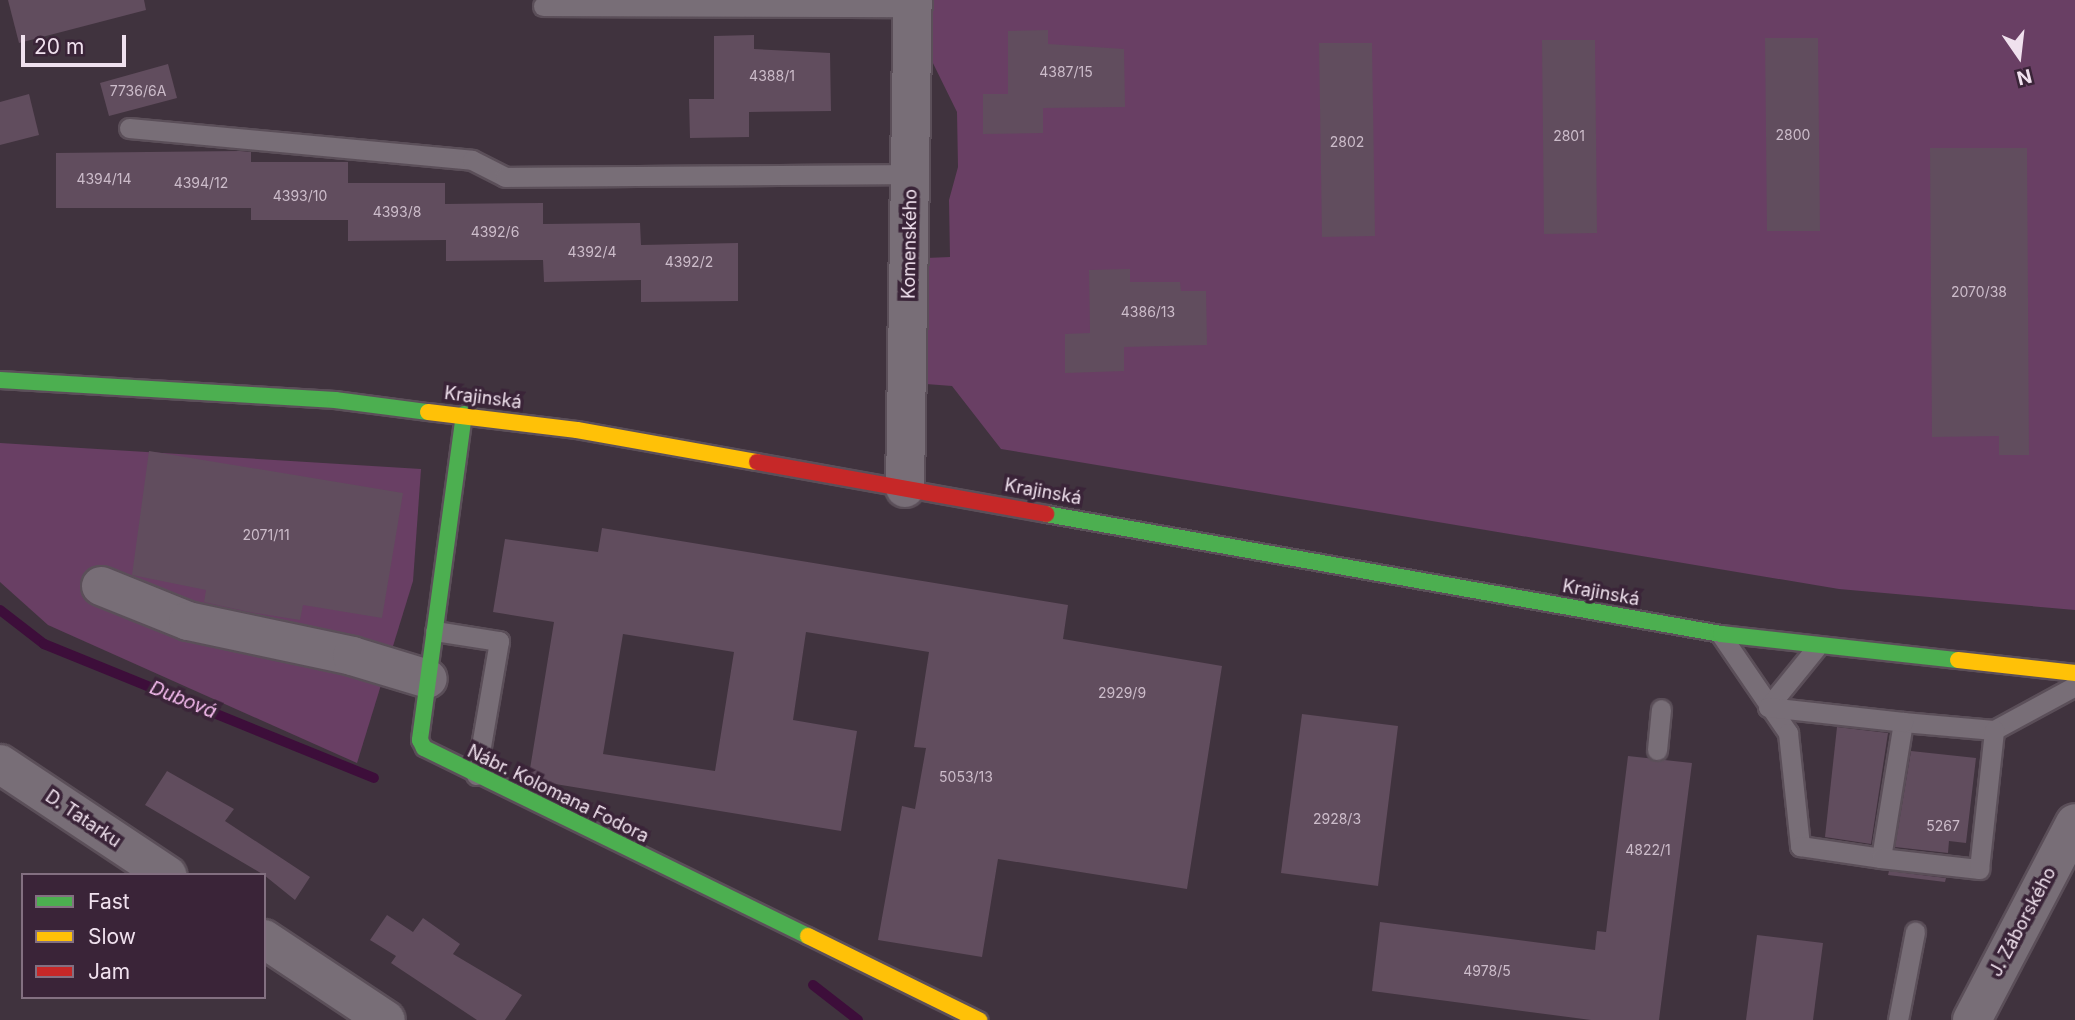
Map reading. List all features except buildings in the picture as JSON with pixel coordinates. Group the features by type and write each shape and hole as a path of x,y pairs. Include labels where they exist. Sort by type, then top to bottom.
{"main road":[{"name":"Krajinská","path":"0,380 182,387 464,414 905,488 1721,634 1816,648 2075,673"},
{"name":"Nábr. Kolomana Fodora","path":"464,414 420,740 424,748 979,1020"}],"street":[{"name":"Komenského","path":"905,488 913,3"},
{"path":"101,586 188,621 352,656 428,679"},
{"name":"D. Tatarku","path":"0,764 164,873"},
{"name":"J. Záborského","path":"1972,1020 2075,823"},
{"path":"266,940 386,1020"}],"lane":[{"path":"543,6 913,3"},
{"path":"129,128 472,160 505,177 911,174"},
{"path":"435,631 499,641 476,775"},
{"path":"1721,634 1788,733 1800,846 1979,869 1994,730"},
{"path":"1768,707 1816,648"},
{"path":"1768,707 1994,730 2075,686"},
{"path":"1657,750 1661,709"},
{"path":"1881,858 1903,722"},
{"path":"1898,1020 1915,932"}],"shaded area":[{"path":"929,0 2075,0 2075,610 1839,589 1001,449 952,386 926,384 926,258 950,257 949,200 958,167 957,112 926,49"},
{"path":"0,443 421,469 413,581 357,763 48,625 0,582"}],"waterway":[{"name":"Dubová","path":"0,610 44,644 374,778"},
{"name":"Dubová","path":"813,985 858,1020"}],"traffic: fast":[{"path":"0,380 335,400 428,412"},
{"path":"464,414 420,740 424,748 808,936"},
{"path":"1046,514 1721,634 1958,660"}],"traffic: slow":[{"path":"428,412 577,430 757,462"},
{"path":"1958,660 2075,673"},
{"path":"808,936 979,1020"}],"traffic: jam":[{"path":"757,462 1046,514"}]}
